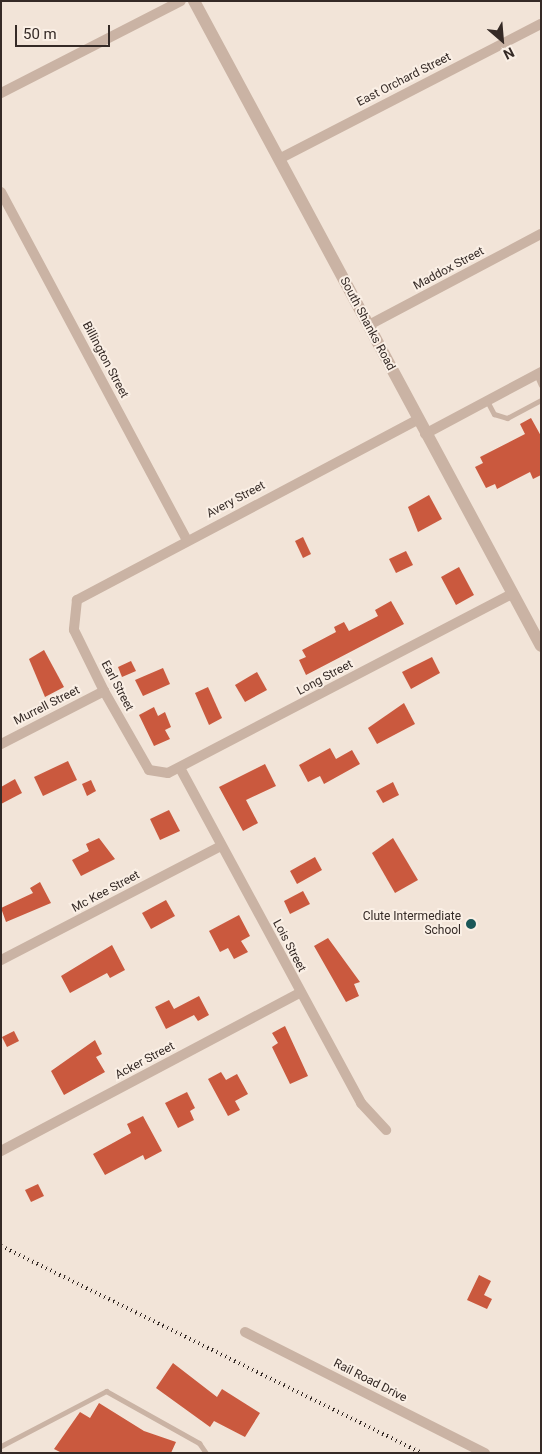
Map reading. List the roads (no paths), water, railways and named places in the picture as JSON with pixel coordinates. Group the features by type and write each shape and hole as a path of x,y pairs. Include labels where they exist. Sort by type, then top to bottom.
{"street":[{"path":"1,93 181,1"},
{"name":"South Shanks Road","path":"194,1 369,326 510,595 541,646"},
{"name":"East Orchard Street","path":"279,159 541,24"},
{"name":"Billington Street","path":"1,192 187,540"},
{"name":"Maddox Street","path":"369,326 541,234"},
{"path":"425,434 538,373"},
{"name":"Avery Street","path":"73,610 90,589 417,420"},
{"name":"Long Street","path":"149,770 158,774 180,768 510,595"},
{"name":"Earl Street","path":"73,610 74,630 104,691 149,770"},
{"name":"Murrell Street","path":"1,744 104,691"},
{"name":"Lois Street","path":"180,768 361,1103 386,1130"},
{"name":"Mc Kee Street","path":"1,960 221,846"},
{"name":"Acker Street","path":"1,1151 300,993"},
{"name":"Rail Road Drive","path":"245,1332 485,1453"}],"lane":[{"path":"538,373 541,385"},
{"path":"486,401 494,414 507,418 541,400"},
{"path":"1,1446 106,1391 199,1443 206,1453"}],"railway":[{"path":"1,1246 421,1453"}],"place":[{"name":"Clute Intermediate School","path":"471,924"}]}
